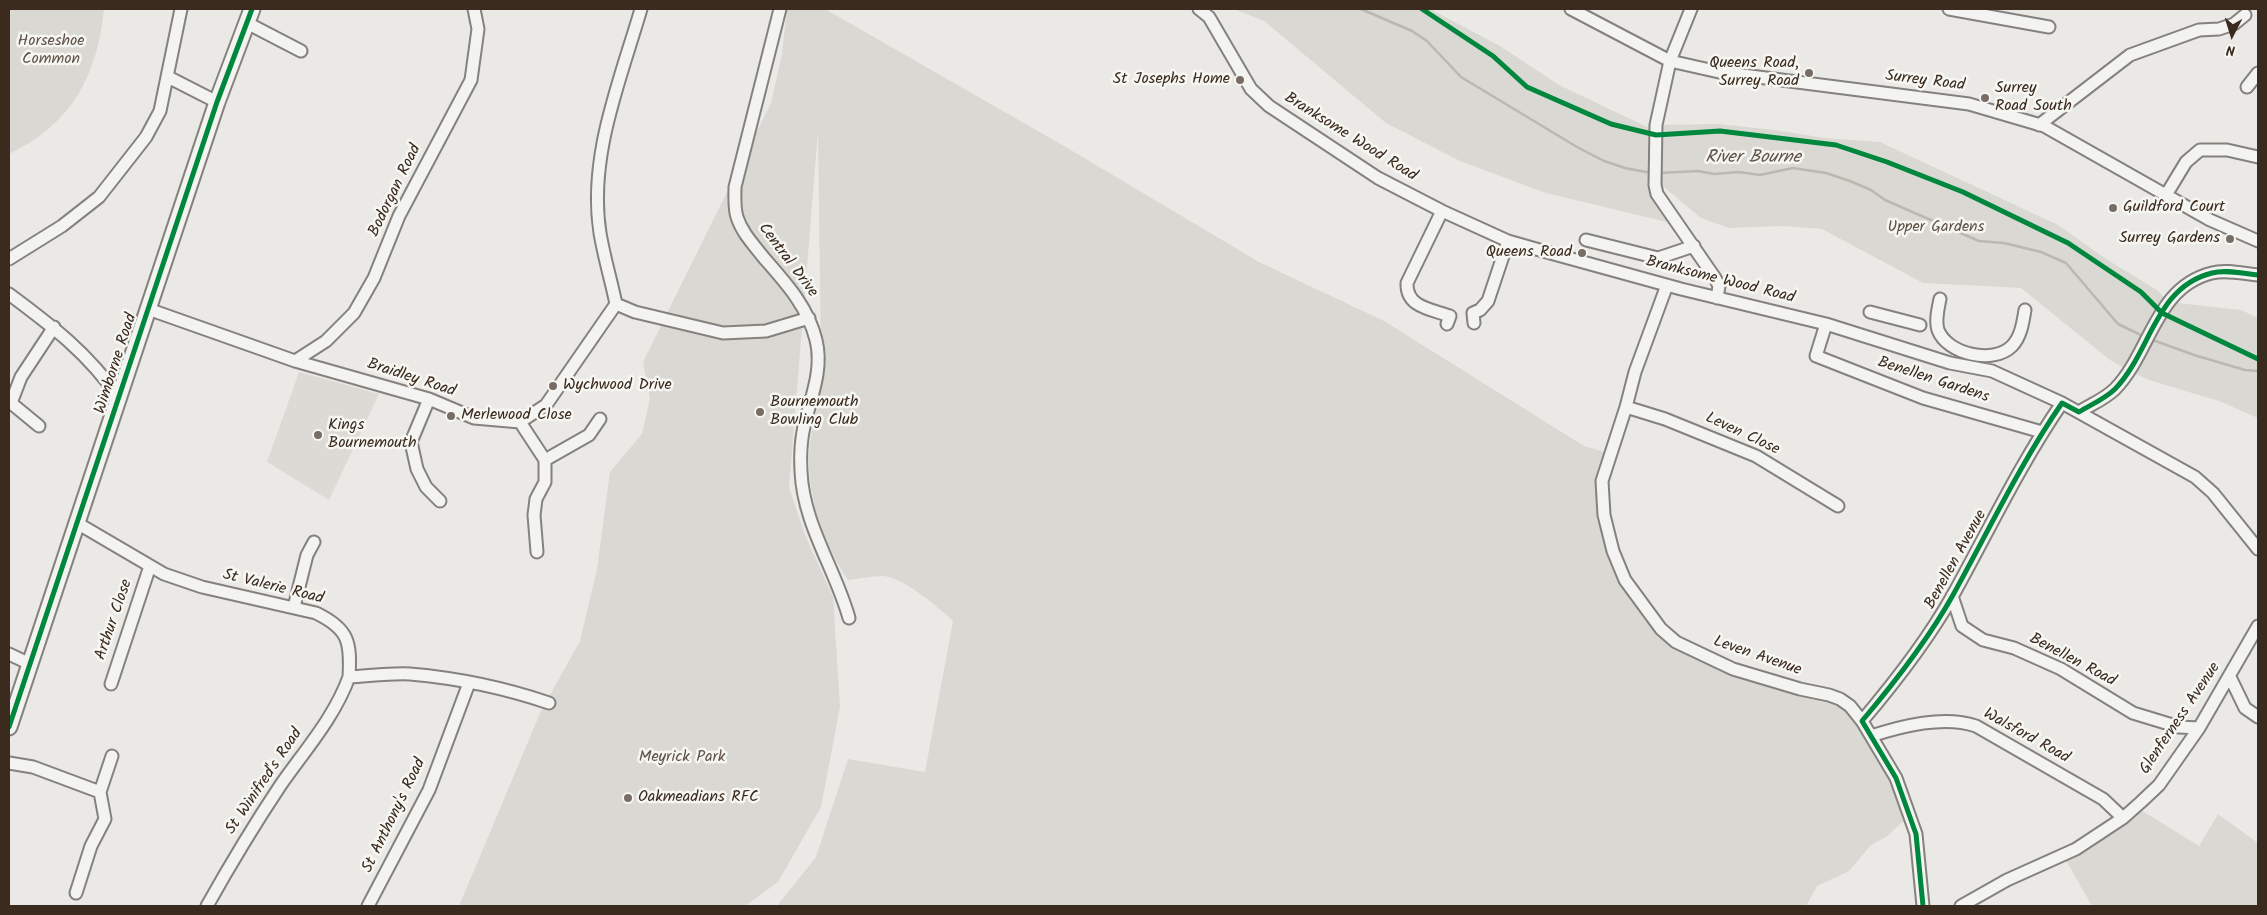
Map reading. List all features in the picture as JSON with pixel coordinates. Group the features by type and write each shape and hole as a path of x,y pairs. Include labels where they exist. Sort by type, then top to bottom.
{"main road":[{"name":"Wimborne Road","path":"9,728 148,308 218,102 252,9"}],"street":[{"path":"9,259 62,226 99,197 146,137 160,112 181,9"},
{"name":"Bodorgan Road","path":"294,361 326,342 354,313 374,278 399,216 471,80 478,29 474,9"},
{"path":"537,552 534,514 536,499 545,482 545,460 520,422 546,405 616,304 600,232 598,190 603,139 641,9"},
{"name":"Central Drive","path":"780,9 734,187 736,216 748,239 795,293 809,318 816,341 818,365 804,424 800,448 800,472 804,501 813,529 837,582 848,618"},
{"name":"Branksome Wood Road","path":"1199,9 1209,17 1251,89 1269,106 1378,178 1442,211 1508,241 1667,285 1826,324 1950,363 1992,371 2062,403 2200,481 2213,493 2258,549"},
{"name":"Surrey Road","path":"1571,9 1670,61 1719,72 1969,104 2039,125 2210,220 2258,241"},
{"path":"1691,9 1670,61 1656,125 1654,172 1657,194 1715,278 1719,286 1717,298"},
{"path":"1949,9 2049,26"},
{"path":"2039,125 2130,54 2198,30 2219,29 2234,24 2245,15"},
{"path":"247,23 302,51"},
{"path":"1686,23 1681,50 1685,58 1694,65"},
{"path":"2247,87 2258,74"},
{"path":"168,77 218,102"},
{"path":"2166,196 2186,162 2200,150 2227,150 2258,157"},
{"path":"1442,211 1407,283 1407,293 1411,301 1450,316 1447,324"},
{"path":"1586,240 1605,240 1658,258 1694,246"},
{"path":"1470,316 1480,310 1488,301 1508,241"},
{"path":"2079,412 2114,390 2132,367 2149,333 2182,286 2214,272 2258,275"},
{"name":"Leven Avenue","path":"1667,285 1635,372 1602,482 1604,515 1613,552 1625,580 1661,629 1676,642 1733,669 1840,699 1862,722 1896,778 1916,834 1923,906"},
{"path":"9,294 54,327 100,370 119,398"},
{"path":"1940,299 1937,320 1942,337 1953,347 1974,354 1996,353 2012,346 2019,334 2025,310"},
{"path":"616,304 635,312 723,333 766,331 809,318"},
{"name":"Braidley Road","path":"148,308 294,361 429,399 474,418 520,422"},
{"path":"1870,312 1920,325"},
{"name":"Benellen Gardens","path":"1826,324 1810,354 1923,398 2042,432"},
{"path":"39,426 11,403 21,377 54,327"},
{"path":"429,399 411,442 417,469 426,487 440,501"},
{"name":"Benellen Avenue","path":"1862,722 1925,638 1952,596 2042,432 2062,403"},
{"name":"Leven Close","path":"1626,407 1665,419 1756,456 1839,506"},
{"path":"545,460 589,435 600,419"},
{"name":"St Valerie Road","path":"77,523 164,574 202,587 316,613 329,620 345,634 350,646 349,676"},
{"path":"294,607 307,555 314,542"},
{"name":"Arthur Close","path":"111,684 150,566"},
{"name":"Benellen Road","path":"1952,596 1962,626 1983,640 2014,648 2061,669 2133,713 2179,727 2199,728"},
{"name":"Glenferness Avenue","path":"1961,906 2007,880 2076,849 2123,818 2159,785 2199,728 2258,626"},
{"path":"9,654 30,664"},
{"path":"349,676 409,674 469,683 523,694 548,703"},
{"name":"St Winifred's Road","path":"207,906 237,852 333,712 349,676"},
{"path":"2230,676 2245,708 2258,717"},
{"name":"St Anthony's Road","path":"368,906 429,790 469,683"},
{"name":"Walsford Road","path":"1871,736 1937,722 1968,723 2103,799 2123,818"},
{"path":"76,893 91,846 105,819 100,792 112,756"},
{"path":"9,763 33,767 100,792"}],"shaded area":[{"name":"Kings Bournemouth","path":"299,372 379,394 329,500 267,462"}],"green space":[{"name":"Horseshoe Common","path":"9,9 104,9 95,56 78,95 65,113 49,128 31,142 9,154"},
{"name":"Meyrick Park","path":"787,9 825,9 1064,146 1259,262 1384,321 1584,446 1611,454 1602,482 1613,551 1642,603 1691,650 1840,699 1871,736 1909,816 1886,837 1871,845 1849,871 1817,886 1806,906 777,906 816,857 848,759 925,772 953,621 939,608 910,587 890,577 878,576 848,580 829,547 816,511 809,474 809,455 823,373 821,353 818,132 789,487 805,535 833,597 840,707 821,807 778,882 745,906 459,906 541,711 580,641 597,569 610,472 642,434 650,399 643,362 771,103 782,54"},
{"name":"Upper Gardens","path":"1234,9 1430,9 1500,46 1559,85 1647,127 1656,125 1718,124 1825,138 1880,142 2058,225 2106,259 2157,290 2169,302 2241,310 2258,318 2258,418 2219,401 2152,381 2129,371 2110,360 2021,288 1923,283 1822,229 1783,226 1729,228 1701,218 1664,187 1655,185 1653,199 1671,223 1546,193 1460,161 1386,123 1264,21"},
{"path":"2136,807 2199,846 2218,814 2258,843 2258,906 2092,906 2063,855"}],"waterway":[{"name":"River Bourne","path":"1361,9 1412,31 1427,41 1461,77 1577,147 1604,161 1625,168 1651,173"},
{"name":"River Bourne","path":"1659,173 1698,171 1714,174 1739,172 1760,175 1793,168 1826,173 1850,181 1871,190 1885,200 1979,241 2004,243 2041,252 2066,263 2118,324 2145,337"},
{"name":"River Bourne","path":"2150,339 2194,355 2245,370 2258,371"}],"cycle path":[{"path":"9,727 217,102 252,9"},
{"path":"1422,9 1493,56 1527,87 1611,124 1656,135 1720,131 1836,145 1887,162 1963,192 2068,243 2141,292 2162,313 2258,359"},
{"path":"1923,906 1916,834 1896,778 1862,721 1887,691 1933,628 2019,473 2062,403 2079,412 2111,393 2127,374 2166,306 2178,292 2193,280 2217,272 2258,275"}],"place":[{"name":"Queens Road, Surrey Road","path":"1809,73"},
{"name":"St Josephs Home","path":"1240,80"},
{"name":"Surrey Road South","path":"1985,98"},
{"name":"Guildford Court","path":"2113,208"},
{"name":"Surrey Gardens","path":"2230,239"},
{"name":"Queens Road","path":"1582,253"},
{"name":"Wychwood Drive","path":"553,386"},
{"name":"Bournemouth Bowling Club","path":"760,412"},
{"name":"Merlewood Close","path":"451,416"},
{"name":"Kings Bournemouth","path":"318,435"},
{"name":"Oakmeadians RFC","path":"628,798"}]}
